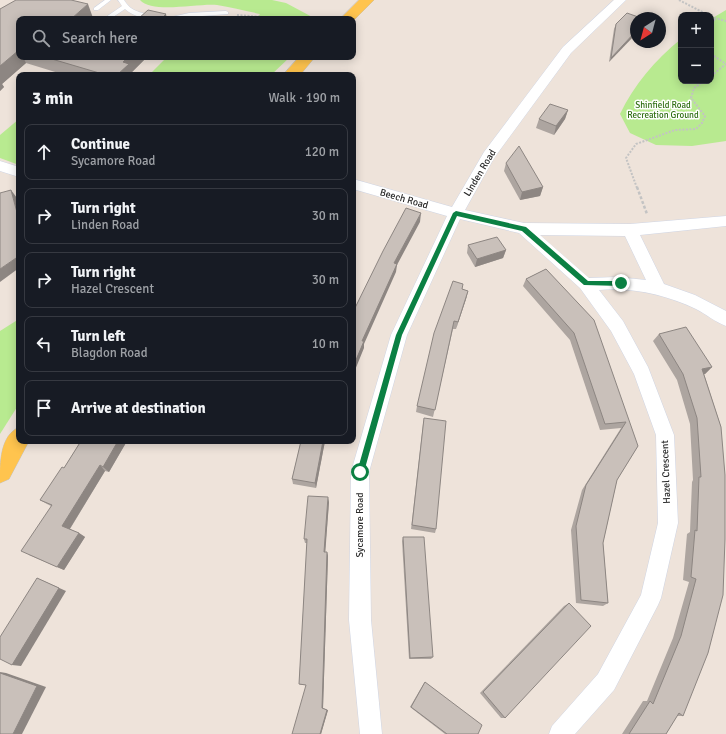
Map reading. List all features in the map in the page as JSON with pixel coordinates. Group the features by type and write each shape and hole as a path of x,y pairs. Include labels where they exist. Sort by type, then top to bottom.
{"main road":[{"path":"350,16 367,0"},
{"path":"294,72 305,60"},
{"path":"0,471 16,443"}],"street":[{"name":"Linden Road","path":"456,213 489,155 567,50 620,0"},
{"path":"0,180 10,169"},
{"name":"Beech Road","path":"356,185 456,213"},
{"path":"456,213 524,229 630,230 707,224 726,221"},
{"name":"Sycamore Road","path":"372,734 360,620 360,472 399,335 456,213"},
{"name":"Hazel Crescent","path":"524,229 586,284 616,326 642,372 665,436 668,523 652,598 606,682 560,734"},
{"path":"630,230 659,290"},
{"path":"586,284 621,283 659,290 697,302 726,319"}],"lane":[{"path":"96,9 108,0"},
{"path":"121,0 124,7 132,13 144,16"},
{"path":"110,16 124,7"},
{"path":"183,16 226,13"}],"path":[{"path":"679,0 702,12"},
{"path":"226,13 247,16"},
{"path":"715,19 726,21"},
{"path":"714,56 726,64 714,74"},
{"path":"653,229 626,158 636,144 675,130 696,129 702,123 705,116 691,98 694,88 700,84"}],"green space":[{"path":"140,0 272,0 286,3 310,16 258,16 260,14 217,5 165,7 146,4"},
{"name":"Shinfield Road Recreation Ground","path":"726,10 726,141 692,146 656,145 630,133 620,114 632,93 646,74 654,64 678,41 678,84 714,84 714,17"},
{"path":"164,60 287,60 274,72 152,72"},
{"path":"16,122 16,164 0,158 0,135"},
{"path":"16,321 16,409 0,434 0,331"}],"building":[{"path":"16,0 71,0 88,4 74,16 16,16 16,53 0,66 0,9"},
{"path":"148,10 166,14 164,16 141,16"},
{"path":"627,13 630,14 630,37 611,58 616,24"},
{"path":"55,60 125,60 123,62 129,64 120,72 96,72"},
{"path":"550,104 568,110 556,126 539,119"},
{"path":"519,146 543,187 522,192 506,163"},
{"path":"11,190 16,209 16,258 0,269 0,193"},
{"path":"406,208 421,213 394,263 397,264 362,341 364,341 356,360 356,306"},
{"path":"497,237 506,250 477,259 468,245"},
{"path":"546,269 594,320 638,446 617,480 603,543 608,603 581,600 576,526 586,485 626,422 605,424 574,333 526,279"},
{"path":"453,281 463,284 462,289 468,291 458,322 454,321 435,410 417,406 434,333"},
{"path":"686,327 712,367 702,369 721,427 725,475 723,595 708,653 683,716 679,713 666,734 629,734 650,701 653,704 681,636 696,579 691,577 695,530 697,531 699,477 701,477 697,418 683,374 659,334"},
{"path":"424,418 446,421 436,529 412,525"},
{"path":"79,444 116,444 103,467 100,465 62,526 79,533 57,567 21,551 52,505 40,500 62,467 64,468"},
{"path":"300,444 322,444 315,483 292,479"},
{"path":"308,496 328,497 324,552 327,552 322,708 327,710 320,734 292,734 306,685 299,684 307,539 304,539"},
{"path":"403,537 424,537 433,657 410,658"},
{"path":"37,578 59,588 12,665 0,659 0,637"},
{"path":"569,603 591,626 505,718 483,692"},
{"path":"0,673 37,686 13,734 0,734"},
{"path":"425,682 482,725 478,734 447,734 411,707"}],"route":[{"path":"360,472 399,335 456,213 524,229 586,284 621,283"}]}
